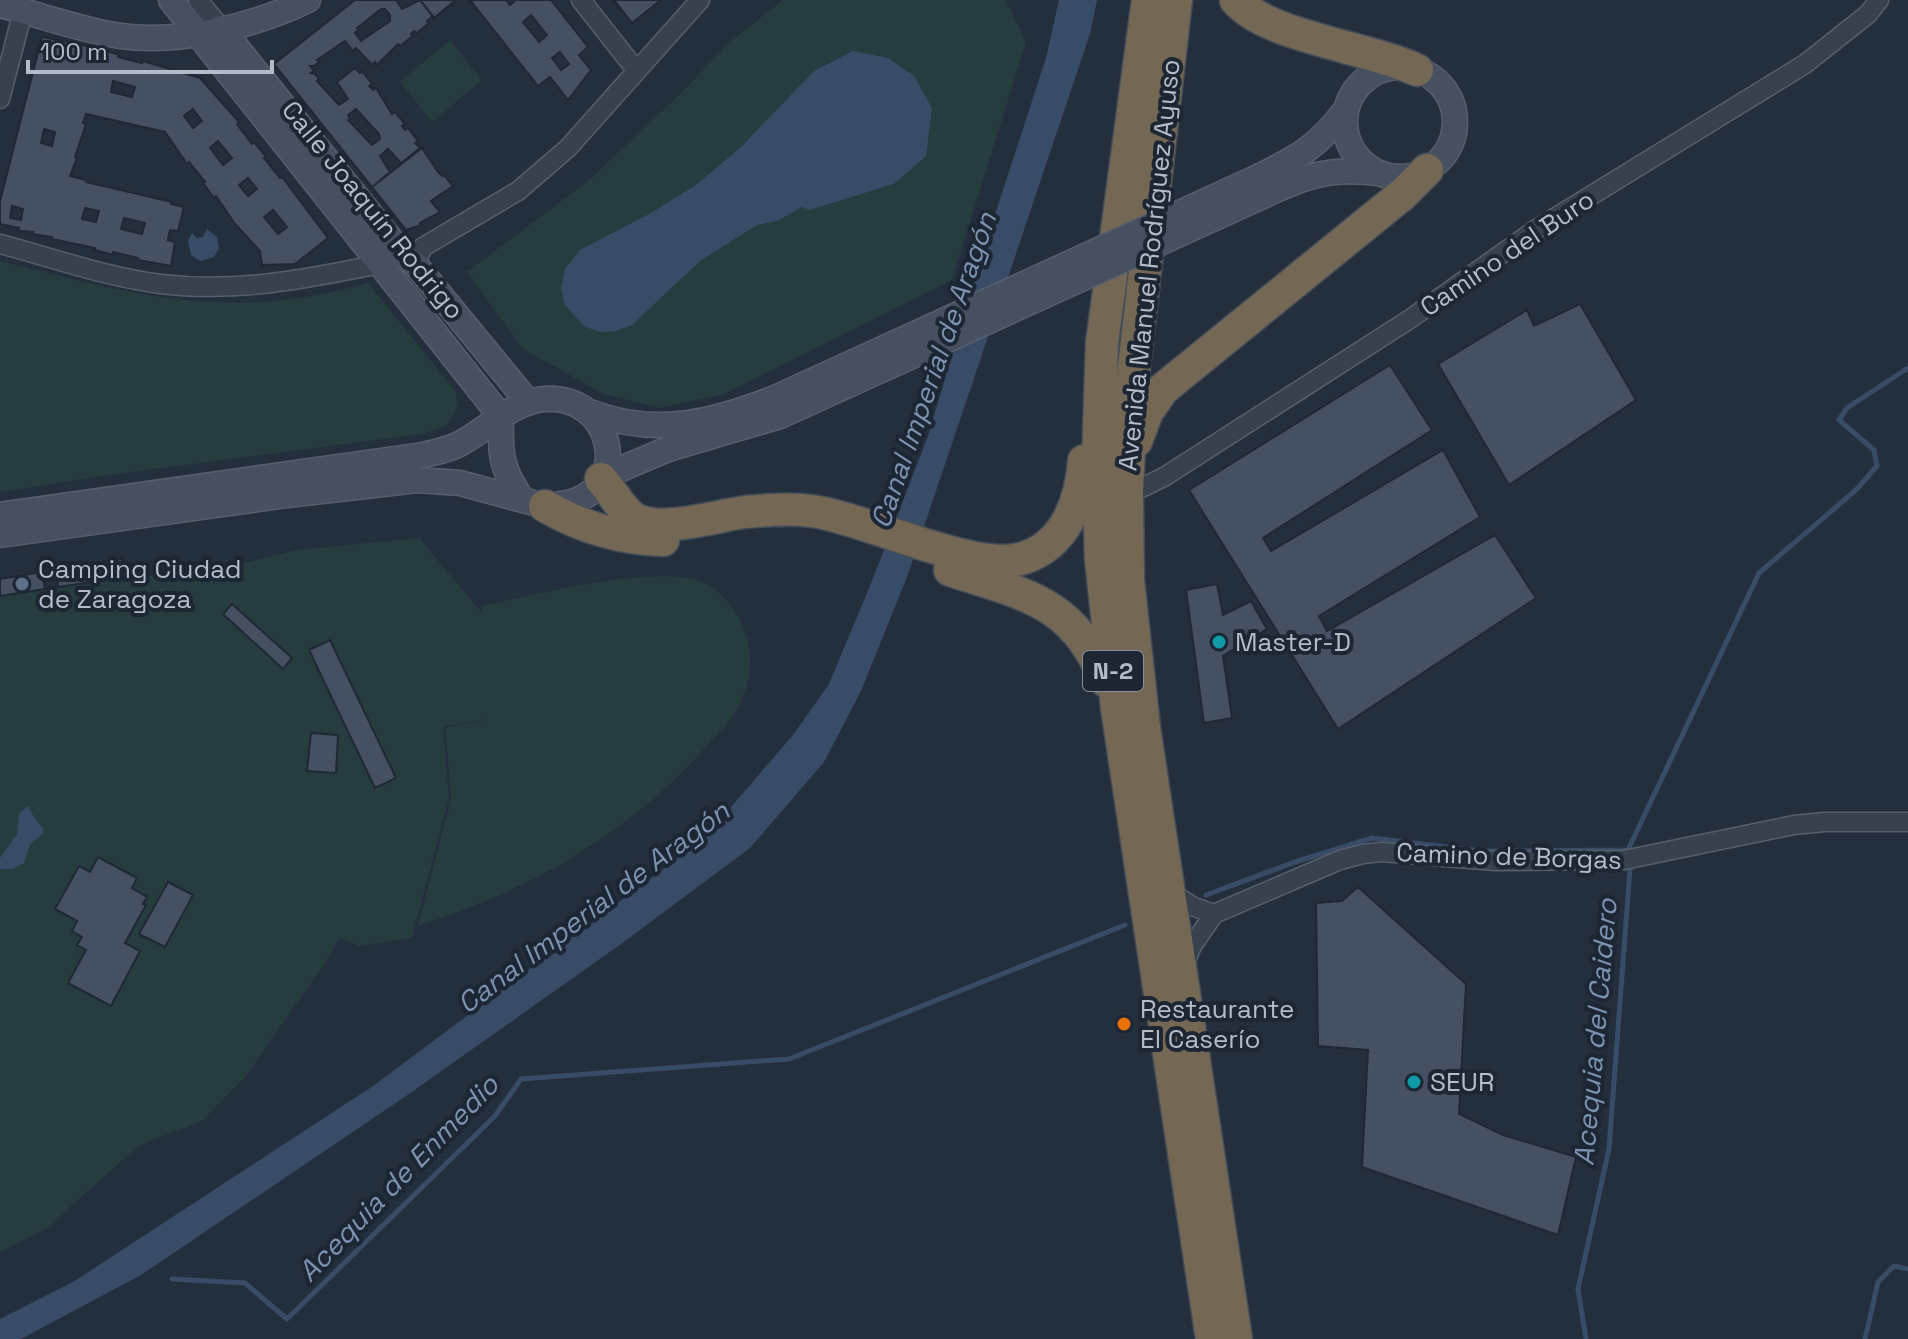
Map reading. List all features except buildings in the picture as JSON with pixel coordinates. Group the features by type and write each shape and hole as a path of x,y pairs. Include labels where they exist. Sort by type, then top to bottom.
{"highway":[{"name":"Avenida Manuel Rodríguez Ayuso","path":"1148,0 1102,343 1098,462 1101,559 1117,708 1212,1339"},
{"name":"Avenida Manuel Rodríguez Ayuso","path":"1176,0 1131,393 1127,481 1128,580 1144,727 1236,1339"},
{"path":"1236,0 1260,19 1280,27 1379,55 1417,70"},
{"path":"1127,481 1147,412 1163,389 1403,194 1427,170"},
{"path":"958,563 982,560 1004,562 1024,558 1051,541 1074,513 1102,343"},
{"path":"609,481 629,515 655,525 747,512 810,520 856,521 958,563 1038,601 1071,624 1097,658 1117,708"},
{"path":"533,502 606,532 646,540 673,540 810,520"}],"main road":[{"name":"Calle Joaquín Rodrigo","path":"171,0 209,31 415,264 528,402"},
{"path":"11,8 120,36 150,37 250,23 308,0"},
{"name":"Calle Joaquín Rodrigo","path":"209,31 380,264 502,418"},
{"path":"0,535 417,480 460,483 533,502 575,501 668,449 777,407 1260,187 1343,170 1403,177 1427,170 1440,161 1449,148 1455,116 1451,101 1443,87 1417,70 1403,67 1378,72 1353,93 1334,126 1309,151 1260,187"},
{"path":"1347,108 1345,124 1354,153 1364,165 1378,173"},
{"path":"0,515 423,455 457,445 528,402 561,400 628,423 662,426 692,424 777,407"},
{"path":"590,412 606,442 609,481"},
{"path":"502,418 502,464 506,476 533,502"}],"street":[{"name":"Calle Joaquín Rodrigo","path":"198,0 209,31"},
{"path":"581,0 636,70"},
{"path":"415,264 423,247 491,209 568,148 700,0"},
{"name":"Camino del Buro","path":"1127,481 1164,477 1410,319 1535,230 1805,64 1868,14 1879,0"},
{"path":"0,99 11,8"},
{"path":"0,244 114,275 197,287 269,285 380,264"},
{"name":"Camino de Borgas","path":"1214,914 1340,860 1363,854 1381,852 1496,861 1624,860 1794,825 1908,822"},
{"path":"1168,890 1180,900 1214,914 1192,946 1181,980"}],"green space":[{"path":"783,0 1006,0 1026,42 952,280 724,394 660,408 604,394 523,349 467,272 588,181 731,41"},
{"path":"450,40 482,80 432,122 400,82"},
{"path":"0,261 139,293 226,303 318,295 368,283 456,392 457,409 446,426 422,434 0,492"},
{"path":"419,538 483,614 481,606 620,579 675,577 706,584 728,602 740,619 747,637 749,676 735,713 664,789 592,845 517,887 418,926 451,798 445,728 487,719 443,727 449,798 412,938 359,946 340,938 245,1077 202,1121 138,1146 47,1228 0,1252 0,596 136,576 195,575 296,550"}],"water":[{"name":"Canal Imperial de Aragón","path":"1059,0 1097,0 1090,34 907,577 861,691 824,762 750,848 621,944 406,1096 141,1275 21,1339 0,1339 0,1319 73,1282 373,1086 670,864 714,827 793,735 829,684 928,436 979,264 1046,58"},
{"path":"853,51 888,58 914,76 932,108 926,156 894,184 809,210 802,207 777,221 757,225 700,261 632,325 601,332 585,327 565,305 561,289 565,269 580,250 696,185 741,147 814,71"},
{"path":"207,229 217,237 219,248 214,257 200,261 191,255 188,241 192,233 197,238 203,237"},
{"path":"28,806 43,828 43,834 30,844 24,863 13,869 0,869 0,858 17,834 19,813"}],"waterway":[{"path":"1206,895 1372,838 1480,851 1628,850 1759,573 1856,490 1877,466 1874,450 1839,420 1847,408 1908,368"},
{"name":"Acequia del Caidero","path":"1586,1339 1578,1289 1609,1149 1630,869"},
{"name":"Acequia de Enmedio","path":"172,1279 245,1283 287,1319 495,1116 521,1079 789,1059 1125,925"},
{"name":"Acequia del Caidero","path":"1865,1339 1878,1282 1894,1266 1908,1269"}],"place":[{"name":"Camping Ciudad de Zaragoza","path":"22,584"},
{"name":"Master-D","path":"1219,642"},
{"name":"Restaurante El Caserío","path":"1124,1024"},
{"name":"SEUR","path":"1414,1082"}]}
